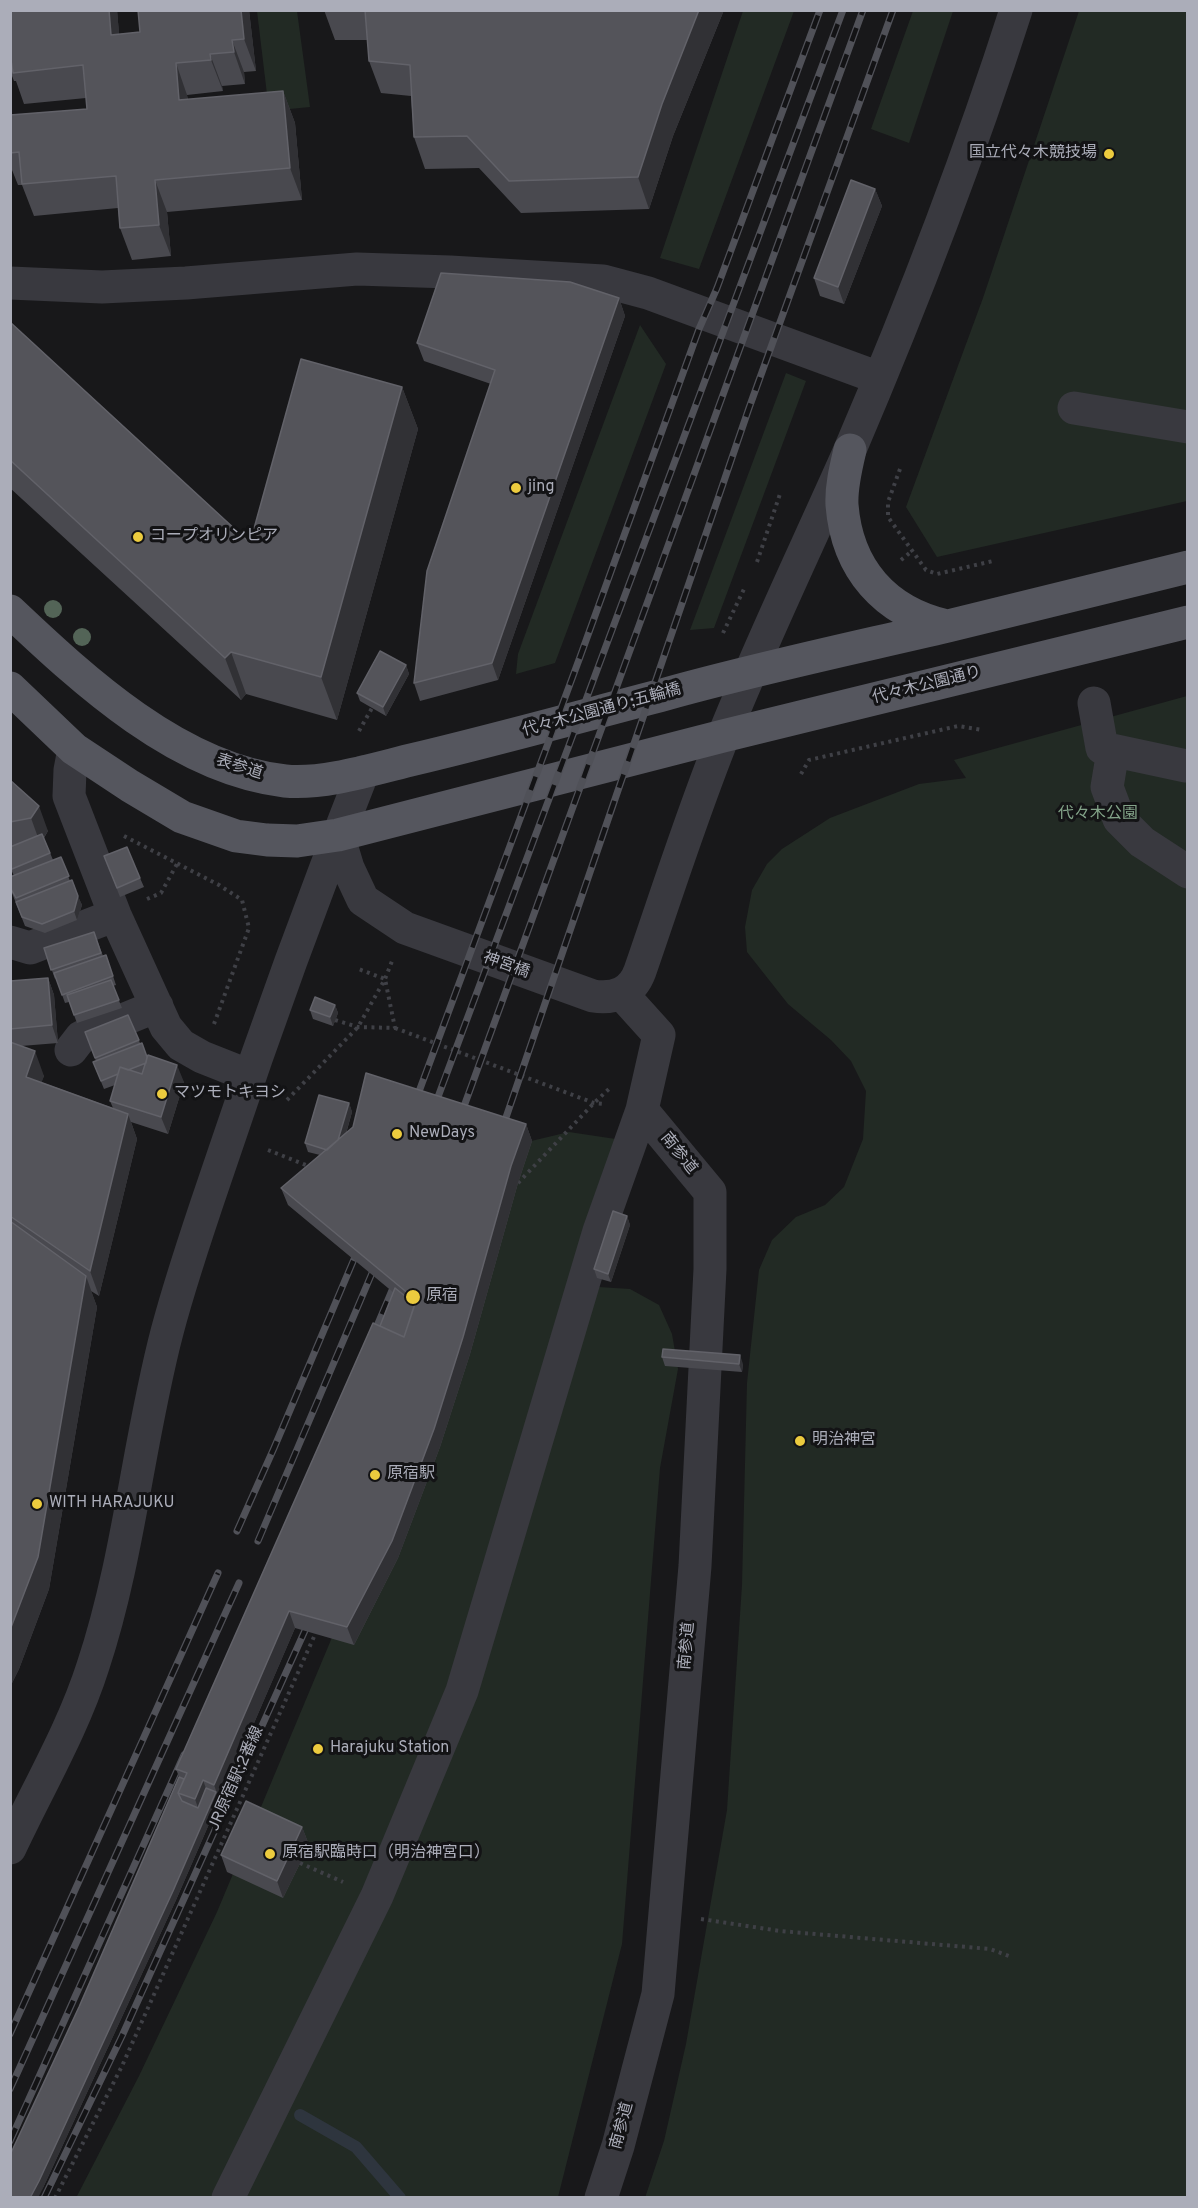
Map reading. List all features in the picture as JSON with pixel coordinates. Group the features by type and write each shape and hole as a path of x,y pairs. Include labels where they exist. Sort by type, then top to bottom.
{"main road":[{"path":"850,450 842,503 846,533 858,563 878,592 900,609 925,621 948,626"},
{"path":"751,670 948,626 1188,567"},
{"name":"表参道","path":"10,611 68,666 132,716 185,747 258,776 287,781 326,778 363,772 512,736"},
{"name":"代々木公園通り","path":"338,835 723,736 1188,622"},
{"name":"代々木公園通り;五輪橋","path":"512,736 751,670"},
{"path":"10,688 74,749 182,817 217,831 267,840 297,841 338,835"}],"street":[{"path":"228,2198 377,1896 462,1691 599,1231 642,1110 659,1035 622,994 633,985 640,971 723,736 850,450 925,267 994,78 1016,10"},
{"path":"10,283 102,287 186,283 357,269 603,281 648,293 879,378"},
{"path":"1074,408 1188,427"},
{"path":"1094,703 1102,748 1187,770"},
{"path":"74,749 69,796 115,915 166,1027 181,1045 202,1057 250,1076"},
{"path":"1113,751 1107,787 1119,819 1142,842 1188,872"},
{"path":"10,1848 67,1730 93,1667 130,1520 167,1334 195,1240 250,1076 363,772"},
{"name":"神宮橋","path":"338,835 348,868 363,900 405,928 582,994 604,998 622,994"},
{"path":"10,942 30,948 115,915"},
{"path":"71,1050 81,1037 157,1006"},
{"name":"南参道","path":"601,2198 618,2146 658,1994 695,1566 710,1269 710,1192 642,1110"}],"path":[{"path":"900,469 888,502 888,517 926,570 937,574 993,561"},
{"path":"755,566 781,491"},
{"path":"723,633 746,585"},
{"path":"358,731 372,708"},
{"path":"801,774 809,760 958,726 982,730"},
{"path":"75,812 87,813 138,844 219,885 242,900 249,928 202,1057"},
{"path":"145,900 161,893 177,864"},
{"path":"287,1100 358,1027 385,979 393,957"},
{"path":"356,968 385,979"},
{"path":"385,979 395,1028"},
{"path":"335,1020 358,1027 395,1028 594,1103 642,1110"},
{"path":"518,1183 594,1103"},
{"path":"268,1150 311,1166 315,1173"},
{"path":"311,1166 317,1161"},
{"name":"JR原宿駅;2番線","path":"55,2198 122,2066 319,1624"},
{"path":"300,1863 377,1896"},
{"path":"664,1913 780,1931 990,1949 1009,1956"}],"green space":[{"path":"257,11 297,11 310,107 269,111"},
{"path":"743,11 794,11 699,269 660,258"},
{"path":"913,11 953,11 909,143 871,129"},
{"name":"国立代々木競技場","path":"1079,11 1187,11 1187,501 937,557 906,507 983,298"},
{"path":"640,325 666,364 555,663 516,674 518,654"},
{"path":"786,373 806,381 714,628 690,630"},
{"name":"代々木公園","path":"1187,696 1187,2197 645,2198 664,2141 686,2044 727,1810 742,1585 747,1383 759,1270 772,1240 796,1217 825,1205 844,1187 863,1139 866,1091 851,1061 831,1040 788,1004 747,952 745,927 752,890 767,864 782,849 830,818 919,784 966,778 954,760"},
{"path":"569,1132 629,1141 567,1285 630,1289 659,1305 672,1334 678,1369 660,1468 622,1944 558,2197 76,2198 139,2076 217,1912 444,1370 506,1147"}],"building":[{"path":"10,10 109,10 111,35 140,32 138,10 241,10 244,39 232,40 234,52 210,54 211,60 176,63 179,100 283,91 290,168 155,180 159,225 120,228 116,176 22,184 19,152 10,153 10,115 87,109 83,65 13,73 10,53"},
{"path":"365,10 699,10 662,104 638,177 509,181 467,136 414,137 410,65 369,61"},
{"path":"851,180 875,189 838,287 814,278"},
{"name":"jing","path":"441,273 570,282 619,298 492,663 414,683 427,571 495,370 417,343"},
{"name":"コープオリンピア","path":"10,322 250,543 301,359 402,387 321,677 231,652 225,658 10,460"},
{"path":"380,651 406,665 383,707 357,693"},
{"path":"10,780 39,806 31,818 10,822"},
{"path":"42,834 50,853 12,869 10,847"},
{"path":"127,847 140,878 117,888 104,856"},
{"path":"61,857 69,876 16,898 10,887 10,877"},
{"path":"72,880 78,896 74,911 42,924 22,917 16,902"},
{"path":"94,932 101,953 51,970 44,948"},
{"path":"106,955 113,976 62,995 54,973"},
{"path":"48,978 52,1025 10,1029 10,981"},
{"path":"111,980 119,1000 74,1015 67,995"},
{"path":"315,997 335,1005 330,1017 310,1010"},
{"path":"128,1015 139,1040 95,1058 85,1032"},
{"path":"10,1042 35,1051 26,1077 128,1114 90,1271 10,1216"},
{"path":"142,1043 147,1057 146,1063 128,1070 120,1067 118,1074 101,1081 93,1062"},
{"path":"148,1055 177,1065 161,1117 110,1101 120,1067 142,1074"},
{"name":"原宿駅","path":"366,1073 526,1124 511,1166 463,1337 434,1429 392,1541 347,1627 289,1611 214,1785 203,1780 195,1799 178,1793 187,1773 176,1769 373,1323 404,1337 416,1300 281,1188 353,1127"},
{"path":"319,1095 349,1103 338,1140 327,1150 305,1143"},
{"path":"613,1211 627,1216 608,1274 594,1269"},
{"name":"WITH HARAJUKU","path":"10,1221 86,1276 38,1557 10,1630"},
{"path":"395,1288 415,1304 404,1337 380,1326"},
{"path":"663,1349 740,1355 739,1364 662,1357"},
{"path":"179,1777 184,1779 178,1793 182,1801 198,1808 206,1788 216,1792 173,1891 39,2181 30,2198 10,2198 10,2155 79,2007"},
{"name":"原宿駅臨時口（明治神宮口）","path":"246,1801 302,1827 277,1881 221,1855"}],"waterway":[{"path":"300,2115 356,2147 400,2198"}],"railway":[{"path":"414,1105 699,329 717,288 820,10"},
{"path":"432,1113 843,10"},
{"path":"459,1120 863,10"},
{"path":"501,1132 749,408 893,10"},
{"path":"237,1531 360,1245"},
{"path":"258,1541 378,1259"},
{"path":"371,1340 398,1276"},
{"path":"10,2034 218,1573"},
{"path":"10,2089 239,1583"},
{"path":"44,2198 122,2036 312,1615"},
{"path":"10,2141 184,1755"}],"place":[{"name":"国立代々木競技場","path":"1109,154"},
{"name":"jing","path":"516,488"},
{"name":"コープオリンピア","path":"138,537"},
{"name":"マツモトキヨシ","path":"162,1094"},
{"name":"NewDays","path":"397,1134"},
{"name":"原宿","path":"413,1297"},
{"name":"明治神宮","path":"800,1441"},
{"name":"原宿駅","path":"375,1475"},
{"name":"WITH HARAJUKU","path":"37,1504"},
{"name":"Harajuku Station","path":"318,1749"},
{"name":"原宿駅臨時口（明治神宮口）","path":"270,1854"}]}
